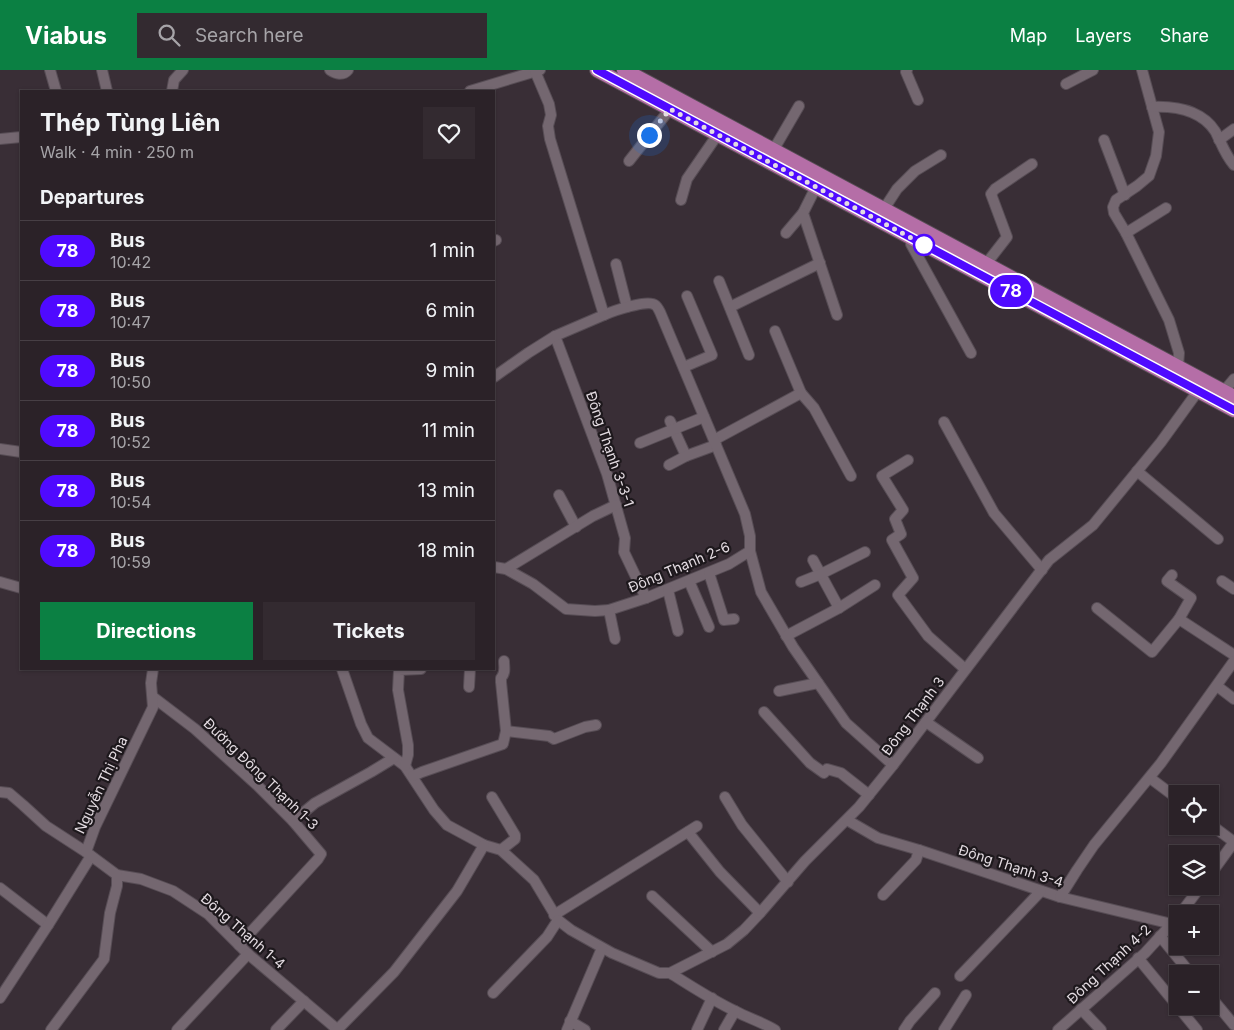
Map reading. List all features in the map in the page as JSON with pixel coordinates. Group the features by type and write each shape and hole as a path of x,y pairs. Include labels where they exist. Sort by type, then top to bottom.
{"main road":[{"path":"597,70 913,239 1200,385 1229,394"},
{"path":"624,70 1178,366 1234,410"}],"street":[{"path":"50,70 56,90"},
{"path":"102,70 107,90"},
{"path":"172,90 174,80 183,70"},
{"path":"330,70 340,74 346,73 348,70"},
{"path":"906,70 918,100"},
{"path":"1066,84 1093,70"},
{"path":"1142,70 1159,132 1156,156 1149,176 1138,186 1116,200 1113,207 1114,214 1126,233 1169,320 1179,353 1178,366"},
{"path":"473,90 538,71 551,115 548,126 550,139 604,315"},
{"path":"774,149 800,106"},
{"path":"1152,106 1170,106 1192,112 1204,119 1215,130 1228,158 1234,165"},
{"path":"629,161 670,109"},
{"path":"1219,140 1234,129"},
{"path":"681,200 687,178 718,134"},
{"path":"0,139 20,137"},
{"path":"1104,140 1125,195"},
{"path":"884,209 897,189 915,171 941,155"},
{"path":"986,264 1007,237 991,194 995,189 1032,164"},
{"path":"786,233 803,213 816,187"},
{"path":"1126,233 1166,208"},
{"path":"803,213 837,315"},
{"path":"913,239 911,244 971,353"},
{"path":"730,307 820,263"},
{"path":"495,376 556,336 627,307 616,264"},
{"path":"720,282 749,355"},
{"path":"684,367 712,355 687,296"},
{"name":"Đông Thạnh 2-6","path":"495,567 506,569 533,584 566,609 595,611 609,610 668,590 729,564 750,551 750,536 745,514 660,312 653,303 627,307"},
{"path":"775,331 801,393 814,408 851,476"},
{"name":"Đông Thạnh 3-3-1","path":"556,336 607,474 625,538 624,552 646,598"},
{"path":"1229,394 1234,379"},
{"name":"Đông Thạnh 3","path":"670,973 727,944 760,913 805,861 847,820 893,765 1049,560 1093,525 1160,442 1200,385"},
{"path":"669,465 715,442 801,393"},
{"path":"640,443 672,426 704,417"},
{"path":"944,422 994,513 1042,570"},
{"path":"672,426 686,456"},
{"path":"0,449 20,452"},
{"path":"908,460 882,476 903,510 894,519 901,534 892,540 913,578 898,594 928,636 965,669"},
{"path":"1137,471 1218,539"},
{"path":"559,495 576,527"},
{"path":"506,569 594,516 616,505"},
{"path":"750,551 761,592 793,647 846,723 893,765"},
{"path":"801,582 864,552"},
{"path":"813,560 839,608"},
{"path":"709,573 724,620 734,619"},
{"path":"1097,608 1152,652 1179,619 1191,598 1167,581 1172,575"},
{"path":"690,581 709,627"},
{"path":"1222,581 1234,590"},
{"path":"0,582 20,588"},
{"path":"786,636 839,608 876,585"},
{"path":"668,590 678,631"},
{"path":"609,610 615,639"},
{"path":"1179,619 1234,655"},
{"path":"413,776 504,744 506,730 501,678 504,672 504,661"},
{"path":"1060,897 1094,845 1141,786 1150,778 1234,662"},
{"name":"Nguyễn Thị Pha","path":"117,874 88,854 95,827 153,707 152,670"},
{"path":"342,670 361,724 368,738 405,766 446,825 484,845 501,850 534,880 556,917 572,930 602,948 659,973 670,973 735,1011 775,1030"},
{"path":"399,670 398,690 408,745 405,766"},
{"path":"469,687 470,670"},
{"path":"779,691 818,682"},
{"path":"1216,686 1234,699"},
{"name":"Đường Đông Thạnh 1-3","path":"152,697 195,729 257,785 293,821 322,854 239,945"},
{"path":"764,712 810,763 824,773 828,769 841,774 868,795"},
{"path":"926,722 978,758"},
{"path":"506,730 548,736 554,739 585,727 596,725"},
{"path":"293,821 315,803 394,758"},
{"path":"1150,778 1169,792"},
{"path":"0,792 9,793 46,826 88,854 48,925 2,992"},
{"path":"492,797 515,835 515,839 501,850"},
{"path":"725,797 742,825 788,882"},
{"name":"Đông Thạnh 3-4","path":"847,820 878,838 1060,897 1169,919"},
{"path":"493,993 547,937 556,917 698,826"},
{"path":"1219,831 1234,842 1219,863"},
{"path":"688,832 720,872 760,913"},
{"path":"338,1030 394,972 457,892 484,845"},
{"path":"883,895 916,860 919,850"},
{"path":"51,1030 104,959 110,912 118,886 117,874"},
{"name":"Đông Thạnh 1-4","path":"117,874 141,879 173,891 208,914 248,954 338,1030"},
{"path":"0,888 48,925"},
{"path":"960,976 1042,891"},
{"path":"652,896 712,952"},
{"name":"Đông Thạnh 4-2","path":"1058,1030 1138,958 1169,926"},
{"path":"1160,936 1184,965"},
{"path":"585,1030 568,1026 602,948"},
{"path":"177,1030 248,954"},
{"path":"1138,958 1197,1030"},
{"path":"904,1030 935,993"},
{"path":"944,1030 966,996"},
{"path":"698,1030 712,998"},
{"path":"276,1030 304,1001"},
{"path":"1219,1007 1234,1025"},
{"path":"1081,1008 1102,1030"},
{"path":"724,1030 735,1011"}],"bus line":[{"name":"78","path":"597,70 1234,410"}],"route":[{"path":"649,135 670,109 930,248 924,245"}]}
